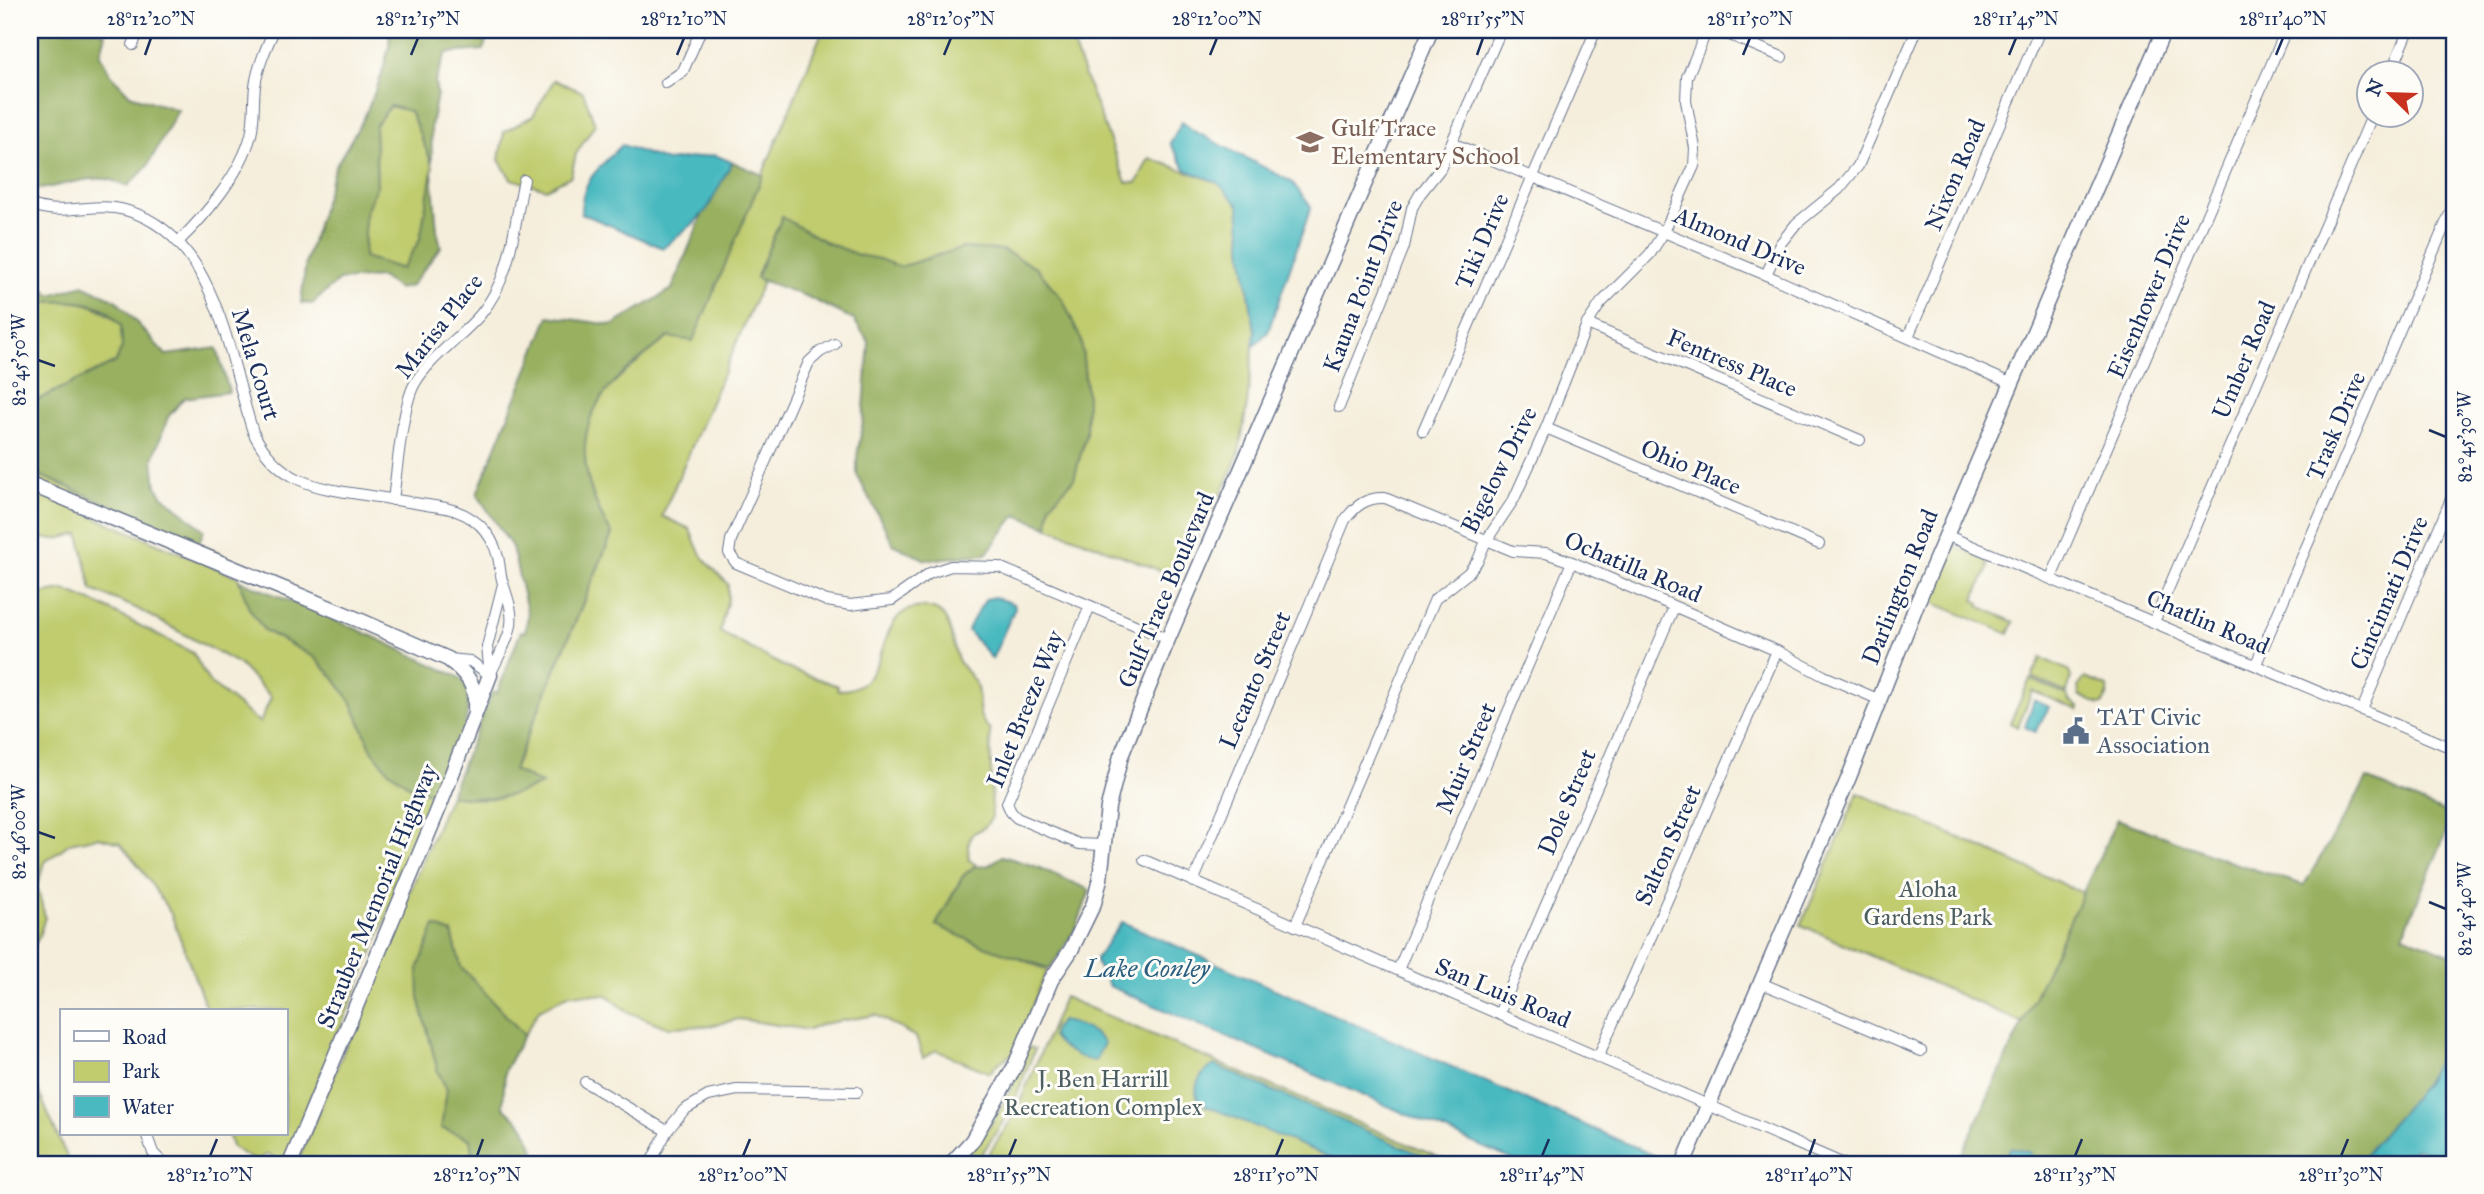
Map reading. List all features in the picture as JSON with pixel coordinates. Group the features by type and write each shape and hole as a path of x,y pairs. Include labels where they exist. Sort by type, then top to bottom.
{"street":[{"path":"133,45 139,30"},
{"path":"178,242 216,200 246,149 254,120 254,92 258,67 274,30"},
{"name":"Gulf Trace Boulevard","path":"951,1164 972,1141 1015,1066 1051,980 1083,929 1100,879 1108,807 1121,756 1168,639 1366,186 1431,30"},
{"name":"Kauna Point Drive","path":"1339,407 1404,247 1412,208 1440,169 1501,30"},
{"name":"Tiki Drive","path":"1423,431 1596,30"},
{"name":"Bigelow Drive","path":"1295,926 1435,599 1468,573 1514,499 1546,428 1587,324 1601,303 1650,254 1664,232 1694,166 1695,148 1686,102 1687,77 1707,30"},
{"path":"1718,30 1782,57"},
{"path":"1766,275 1780,244 1797,224 1839,190 1858,166 1917,30"},
{"name":"Nixon Road","path":"1908,337 2040,30"},
{"name":"Darlington Road","path":"1683,1164 1880,700 1895,656 1945,535 2164,30"},
{"name":"Eisenhower Drive","path":"2051,578 2286,30"},
{"path":"2396,60 2409,30"},
{"path":"666,83 683,71 697,31"},
{"name":"Umber Road","path":"2154,622 2366,130"},
{"name":"Almond Drive","path":"1452,143 1766,275 2010,383"},
{"name":"Marisa Place","path":"393,499 413,387 424,371 482,313 499,285 512,252 524,180"},
{"name":"Mela Court","path":"30,204 59,211 97,207 120,208 152,221 178,242 200,274 221,317 253,432 268,457 282,470 306,484 323,489 454,510 478,523 486,531 495,548 509,599 510,627 490,675"},
{"name":"Trask Drive","path":"2256,664 2454,204"},
{"name":"Fentress Place","path":"1587,324 1860,440"},
{"path":"835,344 820,352 810,362 730,540 729,553 736,563 827,601 850,605 892,600 930,573 951,566 999,567 1168,639"},
{"name":"Ohio Place","path":"1546,428 1819,544"},
{"name":"Strauber Memorial Highway","path":"30,484 448,659 466,674 474,688 473,722"},
{"name":"Cincinnati Drive","path":"2361,710 2454,492"},
{"name":"Ochatilla Road","path":"1364,502 1373,497 1385,498 1513,551 1546,554 1572,562 1777,651 1824,676 1880,700"},
{"name":"Lecanto Street","path":"1193,882 1345,520 1364,502"},
{"name":"Chatlin Road","path":"1945,535 2256,664 2454,750"},
{"name":"Muir Street","path":"1398,970 1572,562"},
{"name":"Mela Court","path":"490,675 487,647 503,584"},
{"name":"Inlet Breeze Way","path":"1090,606 1007,803 1017,818 1079,844 1104,845"},
{"name":"Dole Street","path":"1499,1014 1674,607"},
{"path":"470,661 487,647"},
{"name":"Salton Street","path":"1598,1057 1777,651"},
{"name":"Strauber Memorial Highway","path":"290,1164 490,675 470,661 448,659"},
{"name":"San Luis Road","path":"1144,860 1844,1164"},
{"path":"1761,983 1921,1051"},
{"path":"585,1082 667,1131"},
{"path":"650,1164 667,1131 684,1110 708,1096 737,1090 857,1092"},
{"path":"146,1134 153,1153 164,1164"}],"green space":[{"path":"30,30 96,30 106,34 100,55 111,75 130,95 178,110 147,167 128,186 97,179 41,189 30,188"},
{"path":"390,30 488,30 484,50 446,53 435,82 437,94 431,126 432,163 410,111 390,106 375,126 377,185 365,214 364,257 402,269 420,240 432,172 441,247 411,286 399,289 381,277 339,280 312,304 301,303 306,261 335,167 364,118 381,77 389,47"},
{"path":"823,30 1067,30 1126,182 1137,183 1149,158 1217,182 1239,205 1243,256 1255,331 1239,453 1225,486 1185,556 1177,577 1048,527 1050,505 1074,479 1086,434 1087,398 1081,339 940,254 900,267 837,247 782,217 756,278 763,281 662,516 690,529 701,554 728,584 728,598 720,632 787,668 838,686 837,690 855,687 868,679 893,623 902,613 916,608 928,608 944,616 958,659 976,685 982,719 990,729 992,817 985,827 972,834 968,846 969,860 976,865 963,876 937,923 1047,970 1013,1053 997,1064 990,1073 936,1050 923,1058 916,1037 876,1015 822,1024 809,1030 739,1019 709,1026 666,1027 628,1012 607,995 570,994 539,1010 524,1035 461,967 452,933 419,997 438,1072 447,1090 442,1128 470,1139 474,1164 297,1164 450,795 483,800 513,771 612,534 596,502 586,468 585,451 591,416 615,382 669,337 693,340"},
{"path":"554,80 583,92 595,124 576,154 571,176 546,189 511,179 499,160 504,132 533,116"},
{"path":"390,106 411,111 433,167 420,240 402,269 364,257 365,214 377,185 375,126"},
{"path":"732,162 763,175 693,341 668,337 614,382 591,416 585,451 586,468 596,502 612,534 513,770 542,784 497,798 450,795 492,692 497,693 521,631 525,632 528,615 512,547 477,494 549,316 613,325 672,289 703,213"},
{"path":"782,217 825,242 900,267 962,248 1002,250 1036,267 1063,300 1081,339 1087,398 1086,434 1074,479 1050,505 1048,527 1016,515 986,554 926,560 894,545 857,475 869,342 853,319 808,297 756,278"},
{"path":"30,282 39,285 51,295 83,285 116,300 166,355 217,348 229,392 184,398 168,417 153,459 156,486 162,495 204,530 199,543 30,471 30,407 35,401 116,362 122,347 121,325 106,310 77,302 30,304"},
{"path":"52,301 81,303 105,312 121,325 122,347 116,362 35,401 30,407 30,304"},
{"path":"30,471 219,552 226,560 30,478"},
{"path":"30,490 238,577 249,608 264,630 314,657 334,678 352,703 372,750 388,770 415,790 438,794 284,1163 268,1154 255,1161 232,1147 228,1134 287,1134 287,1009 207,1009 171,914 140,867 120,843 98,837 70,843 45,862 37,886 45,917 39,937 30,953 30,590 38,594 64,590 96,603 193,653 209,682 260,723 271,697 239,664 134,607 92,590 79,534 57,539 30,538"},
{"path":"1952,546 1986,558 1988,568 1974,600 1980,603 1979,606 2014,622 2009,634 1936,604 1928,595 1948,548"},
{"path":"239,580 359,630 461,678 467,690 466,720 438,794 415,790 388,770 372,750 352,703 334,678 314,657 264,630 249,608"},
{"path":"2041,658 2068,670 2071,677 2067,693 2032,677"},
{"path":"2085,678 2107,687 2108,694 2103,704 2099,705 2079,695 2078,687"},
{"path":"2030,679 2067,695 2078,710 2032,691 2018,727 2010,723"},
{"path":"2367,779 2453,816 2403,935 2454,956 2454,1030 2425,1083 2361,1164 1957,1164 2117,819 2231,862 2304,885"},
{"name":"Aloha Gardens Park","path":"1858,793 2083,893 2023,1023 1801,925"},
{"path":"1002,856 1035,866 1090,890 1077,926 1050,969 973,942 936,925 963,876 976,865 989,865"},
{"path":"435,926 452,933 461,967 524,1035 505,1070 503,1106 524,1126 536,1154 522,1164 474,1164 470,1139 441,1128 447,1090 438,1072 419,997 418,969"},
{"name":"J. Ben Harrill Recreation Complex","path":"1064,997 1454,1164 982,1164 1015,1114"},
{"path":"1029,1047 1035,1049 1010,1111 979,1158 973,1164 960,1164 982,1138 1000,1109"},
{"path":"30,1072 70,1164 30,1164"}],"water":[{"path":"1182,122 1194,131 1292,182 1311,207 1268,332 1253,346 1255,331 1243,256 1239,205 1217,182 1186,170 1170,143"},
{"path":"622,145 667,161 715,155 732,162 708,208 663,248 581,213 588,182"},
{"path":"994,597 1014,604 1015,608 992,659 968,631 986,599"},
{"path":"2034,700 2049,707 2035,732 2025,727"},
{"name":"Lake Conley","path":"1122,922 1669,1164 1522,1164 1109,986 1095,960"},
{"path":"1061,1021 1085,1028 1104,1043 1095,1061 1072,1053 1052,1037 1054,1029"},
{"path":"2454,1030 2454,1160 2417,1148 2386,1164 2358,1164 2425,1083"},
{"path":"1214,1065 1433,1160 1436,1164 1346,1164 1199,1103 1196,1091 1198,1081"},
{"path":"2010,1148 2029,1152 2034,1164 2004,1164"}],"place":[{"name":"Gulf Trace Elementary School","path":"1310,142"},
{"name":"TAT Civic Association","path":"2076,731"}]}
